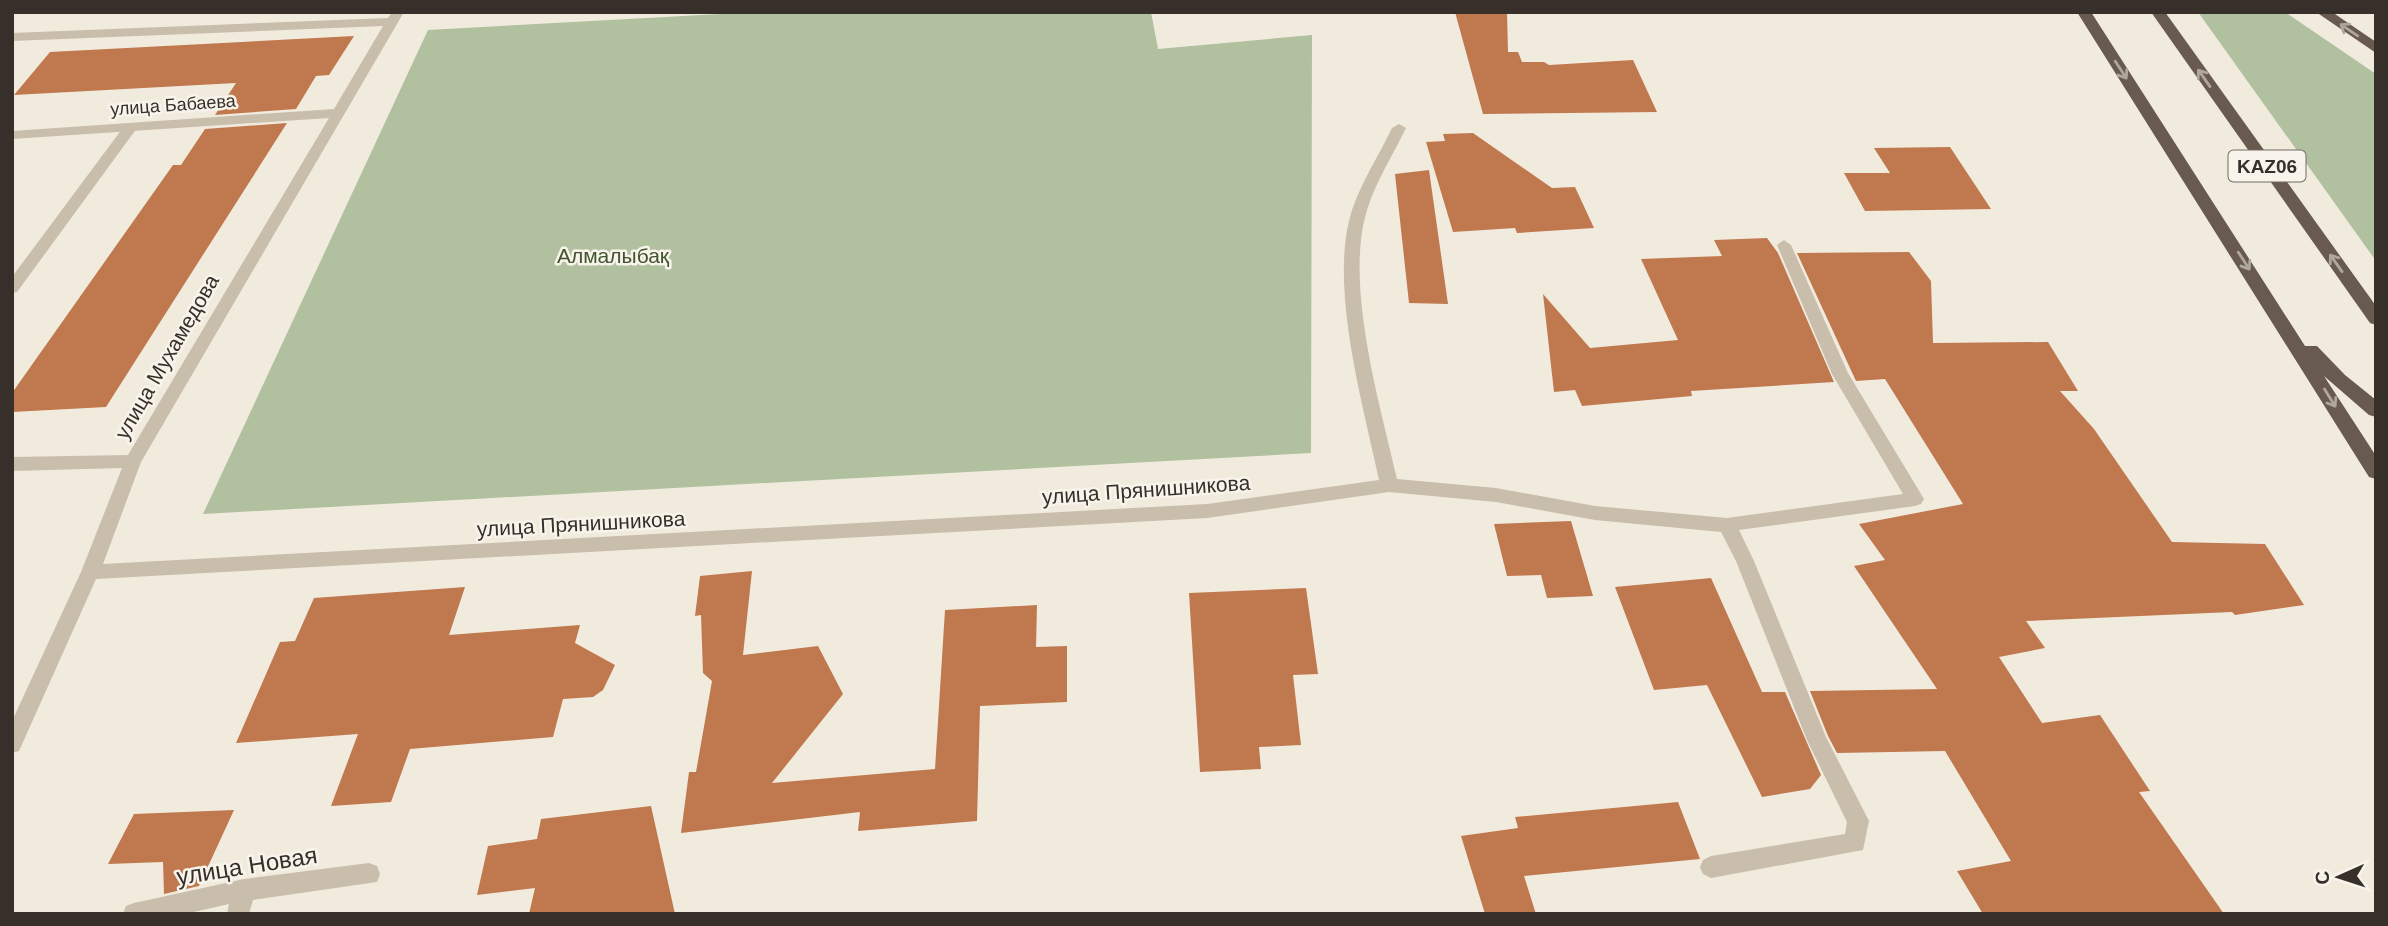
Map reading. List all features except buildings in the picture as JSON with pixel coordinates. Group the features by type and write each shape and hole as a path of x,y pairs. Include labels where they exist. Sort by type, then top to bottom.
{"highway":[{"name":"KАZ06","path":"2084,12 2376,472"},
{"name":"KАZ06","path":"2158,12 2376,319"},
{"path":"2323,12 2376,48"},
{"path":"2281,319 2339,380 2376,410"}],"street":[{"path":"12,37 396,17"},
{"name":"улица Мухамедова","path":"12,744 90,572 133,461 396,17"},
{"name":"улица Бабаева","path":"12,135 337,113"},
{"path":"12,288 130,128"},
{"path":"1389,485 1365,369 1354,280 1357,219 1399,128"},
{"name":"улица Прянишникова","path":"90,572 1207,511 1389,485 1496,495 1595,513 1727,524 1915,499 1840,374 1784,245"},
{"path":"12,464 133,461"},
{"path":"1711,867 1855,844 1858,821 1817,740 1745,561 1727,524"},
{"name":"улица Новая","path":"134,914 244,890 369,874"},
{"path":"238,914 244,890"}],"green space":[{"name":"Алмалыбақ","path":"757,12 1151,12 1158,49 1312,35 1311,453 203,514 428,30"},
{"path":"2198,12 2285,12 2376,74 2376,261"}]}
